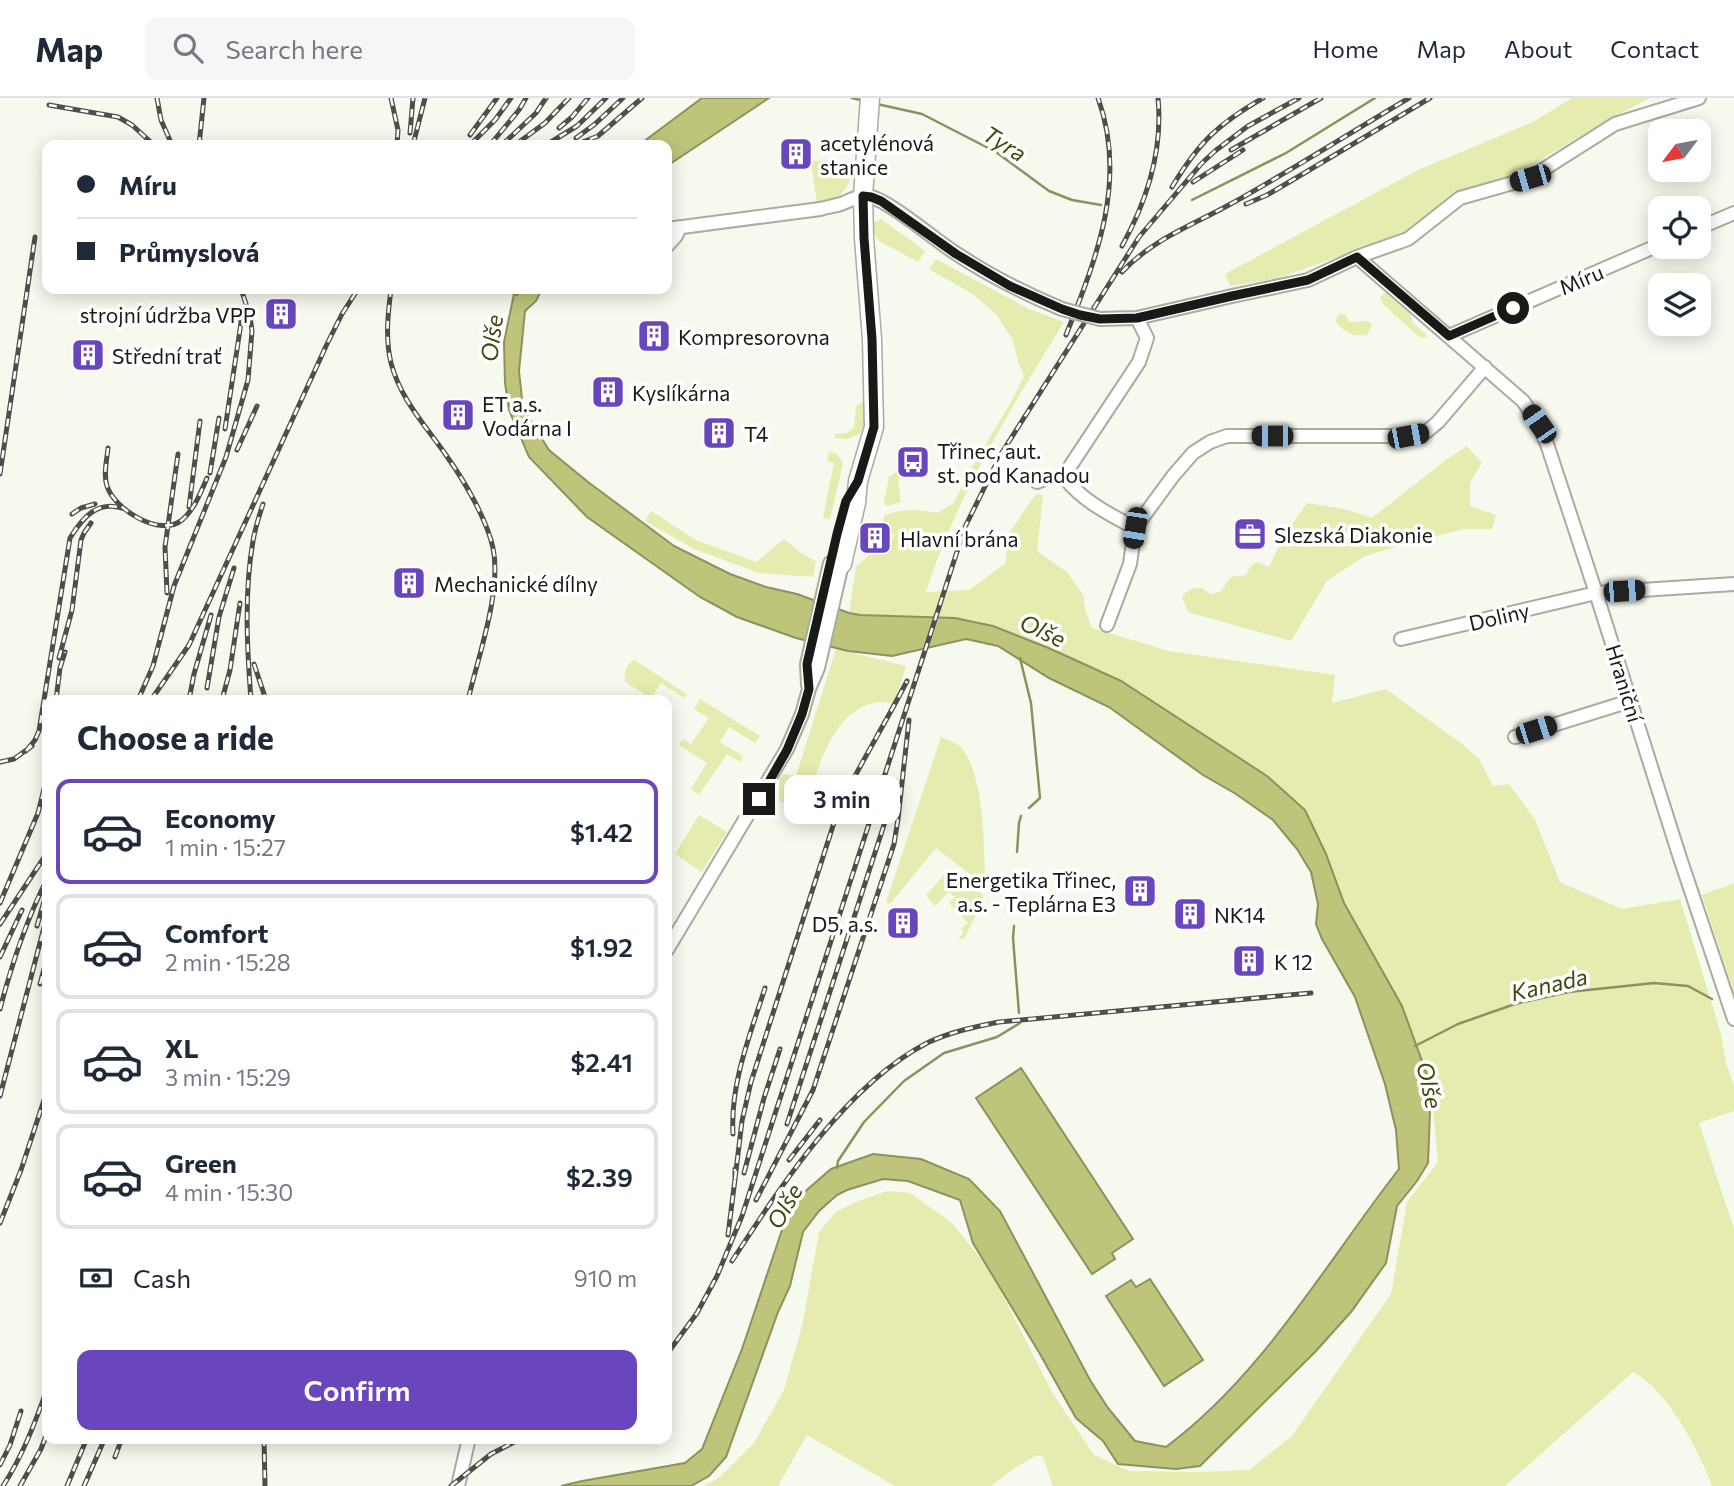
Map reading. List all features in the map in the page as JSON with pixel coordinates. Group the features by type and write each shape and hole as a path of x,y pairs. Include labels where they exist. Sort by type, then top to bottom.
{"street":[{"path":"672,942 787,750 802,714 836,564 856,503 858,481 874,427 872,339 863,196 870,98"},
{"path":"673,228 820,209 863,196 871,197 881,201 956,254 1010,286 1080,315 1100,319 1137,318 1308,280 1357,257 1408,239 1460,198 1530,178 1615,124 1699,98"},
{"path":"1711,223 1734,213"},
{"name":"Míru","path":"1449,336 1648,250"},
{"path":"1357,257 1449,336"},
{"path":"1037,482 1067,473 1139,362 1147,338 1137,318"},
{"name":"Hraniční","path":"1449,336 1523,401 1539,424 1734,1018"},
{"path":"1107,625 1130,564 1135,528 1193,453 1210,442 1227,436 1408,436 1426,432 1438,422 1485,367"},
{"path":"1067,473 1073,489 1135,528"},
{"name":"Doliny","path":"1401,639 1596,593 1734,584"},
{"path":"1515,737 1630,701"},
{"path":"457,1486 468,1444"}],"shaded area":[{"path":"1572,98 1650,98 1522,171 1457,192 1402,234 1276,279 1230,286 1225,274 1418,170 1533,122"},
{"path":"837,160 846,164 852,175 848,185 836,201 817,204 811,161"},
{"path":"881,219 925,251 918,262 879,241 873,232 874,222"},
{"path":"936,259 1029,309 1064,322 1005,420 969,487 926,592 969,590 1006,563 1007,536 1036,494 1043,495 1037,551 1067,572 1084,596 1085,610 1092,628 1169,651 1335,675 1332,703 1386,689 1479,759 1493,786 1509,784 1535,820 1560,882 1622,909 1680,899 1734,1086 1734,1111 1699,1123 1734,1229 1734,1486 1712,1486 1699,1456 1670,1406 1646,1380 1633,1372 1505,1486 1053,1486 1043,1457 1037,1455 991,1486 895,1486 807,1435 778,1486 704,1486 720,1477 754,1443 784,1390 803,1322 819,1232 837,1211 887,1191 910,1193 953,1224 991,1272 1053,1394 1094,1455 1129,1471 1249,1470 1292,1436 1391,1294 1407,1202 1438,1162 1431,1086 1402,1006 1344,903 1326,854 1267,776 1121,681 1052,649 849,613 856,567 877,548 890,551 894,534 880,530 885,515 918,510 937,513 954,503 1024,376 1013,340 996,314 974,295 929,269"},
{"path":"1384,293 1388,293 1410,313 1413,323 1427,338 1419,337 1383,304 1380,298"},
{"path":"1341,313 1346,315 1349,322 1368,321 1372,325 1367,335 1353,335 1343,329 1336,322"},
{"path":"865,401 864,424 860,434 848,439 835,438 835,434 847,433 854,428 856,406"},
{"path":"1467,446 1482,463 1470,483 1470,506 1496,515 1492,529 1465,529 1363,557 1327,581 1291,641 1188,612 1182,597 1188,591 1202,588 1210,594 1220,592 1231,577 1246,575 1250,567 1257,562 1269,567 1284,536 1307,503 1345,509 1372,518"},
{"path":"829,452 838,455 843,464 830,519 823,518 834,463 827,461"},
{"path":"899,471 901,502 887,506 884,503 889,476"},
{"path":"651,511 696,540 756,562 784,539 816,561 813,577 759,573 694,549 645,521"},
{"path":"836,649 906,666 894,704 871,704 852,714 836,731 805,791 790,801 773,801 767,798 783,774 796,776"},
{"path":"634,660 687,694 684,698 661,683 653,695 646,695 625,682 629,664"},
{"path":"700,699 760,736 755,743 729,727 720,742 743,756 740,762 727,754 699,795 691,789 707,763 679,745 683,739 691,744 709,718 694,709"},
{"path":"941,737 961,747 974,774 981,810 985,878 979,881 936,848 890,904 886,902"},
{"path":"699,815 727,832 702,872 675,854"},
{"path":"946,873 959,876 983,895 982,903 964,939 958,939 964,932 961,929 968,923 949,903 955,897 949,892 935,906 926,895"},
{"path":"1734,883 1734,993 1702,895"}],"water":[{"path":"702,98 769,98 672,163 672,140 646,140"},
{"name":"Olše","path":"514,294 540,294 525,311 519,371 523,408 549,450 674,546 730,574 849,613 955,618 993,626 1051,649 1121,681 1267,776 1305,810 1326,854 1344,903 1402,1006 1431,1086 1428,1163 1397,1206 1386,1263 1351,1312 1315,1352 1200,1466 1176,1469 1118,1464 1103,1441 1076,1418 973,1243 960,1200 908,1181 883,1179 837,1195 819,1211 803,1232 790,1286 778,1312 726,1457 709,1476 691,1486 561,1486 685,1463 702,1449 742,1349 782,1230 800,1196 831,1169 873,1154 921,1159 969,1179 1000,1211 1090,1380 1108,1408 1135,1441 1166,1447 1233,1387 1263,1352 1399,1169 1396,1130 1385,1084 1355,997 1316,924 1318,904 1311,872 1297,849 1273,820 1203,775 1109,707 1049,678 998,646 966,639 892,656 848,651 796,638 737,617 700,597 587,517 529,457 509,410 504,342"},
{"path":"1021,1068 1133,1239 1112,1253 1115,1259 1092,1274 976,1098"},
{"path":"1150,1279 1203,1360 1164,1386 1106,1296 1131,1280 1136,1287"}],"waterway":[{"name":"Tyra","path":"852,98 864,101"},
{"name":"Tyra","path":"1192,200 1286,153 1375,98"},
{"name":"Tyra","path":"877,104 922,114 996,152 1049,191 1072,200 1101,205"},
{"path":"1020,658 1031,703 1040,798 1029,808"},
{"path":"1017,852 1021,816"},
{"path":"1014,926 1019,1013"},
{"name":"Kanada","path":"1415,1046 1458,1024 1515,1004 1569,992 1654,983 1688,986 1712,999"},
{"path":"837,1168 838,1161 864,1122 904,1081 944,1053 997,1037 1020,1023"}],"railway":[{"path":"157,98 161,120 170,140"},
{"path":"200,140 204,98"},
{"path":"391,98 398,130 397,140"},
{"path":"410,133 413,98"},
{"path":"414,140 425,98"},
{"path":"470,135 497,98"},
{"path":"475,140 495,120 511,98"},
{"path":"494,140 526,98"},
{"path":"507,140 536,113 546,98"},
{"path":"522,140 545,123 569,98"},
{"path":"559,128 588,98"},
{"path":"554,140 577,126 606,98"},
{"path":"576,138 623,98"},
{"path":"588,140 598,136 642,98"},
{"path":"1066,335 1088,278 1105,219 1110,159 1098,98"},
{"path":"1122,246 1139,211 1151,175 1158,137 1158,98"},
{"path":"1172,187 1191,158 1211,135 1263,98"},
{"path":"672,1347 697,1313 717,1276 742,1216 965,527 1001,454 1139,237 1215,151 1248,126 1299,98"},
{"path":"1231,150 1321,98"},
{"path":"1122,272 1146,251 1172,234 1250,193 1409,98"},
{"path":"1246,204 1267,195 1430,98"},
{"path":"49,105 118,117 148,140"},
{"path":"1193,182 1243,150"},
{"path":"0,474 35,237"},
{"path":"140,695 153,666 174,586 226,457 248,380 252,331 243,294"},
{"path":"154,695 189,645 327,344 355,294"},
{"path":"390,294 388,344 395,377 415,413 468,490 481,514 493,548 495,565 492,604 469,695"},
{"path":"225,429 241,323 240,308"},
{"path":"237,450 257,406"},
{"path":"210,473 219,418"},
{"path":"189,507 200,421"},
{"path":"108,448 105,477 111,495 128,512 150,523 173,525 182,520 194,506 207,478"},
{"path":"167,593 165,547 178,454"},
{"path":"72,514 95,504"},
{"path":"251,695 248,580 254,536 263,504"},
{"path":"45,695 70,538 80,523 99,508 107,506 125,509"},
{"path":"59,658 72,610 81,540 91,523"},
{"path":"207,688 219,617 234,568"},
{"path":"223,695 230,670 240,603"},
{"path":"190,695 211,615"},
{"path":"57,695 65,652"},
{"path":"254,664 264,695"},
{"path":"735,1179 742,1121 751,1082 839,807 907,681"},
{"path":"26,751 39,731 42,712"},
{"path":"756,1200 813,1090 894,844 909,720"},
{"path":"0,762 14,759 32,746"},
{"path":"787,1124 895,791"},
{"path":"0,903 38,813 42,797"},
{"path":"0,924 42,861"},
{"path":"0,1009 20,943 42,890"},
{"path":"37,926 42,908"},
{"path":"0,957 22,910"},
{"path":"0,1096 42,935"},
{"path":"40,984 42,977"},
{"path":"733,1134 738,1078 765,988"},
{"path":"732,1261 794,1170 843,1111 869,1084 897,1061 927,1043 953,1033 999,1022 1311,993"},
{"path":"744,1173 780,1049"},
{"path":"0,1223 42,1106"},
{"path":"789,1160 820,1120"},
{"path":"728,1235 735,1169"},
{"path":"3,1486 23,1451 42,1402"},
{"path":"0,1465 21,1411"},
{"path":"20,1486 43,1444"},
{"path":"67,1486 84,1444"},
{"path":"84,1486 102,1444"},
{"path":"115,1457 120,1444"},
{"path":"264,1444 265,1486"},
{"path":"451,1486 491,1454 510,1444"}],"place":[{"name":"acetylénová stanice","path":"796,154"},
{"name":"strojní údržba VPP","path":"281,314"},
{"name":"Kompresorovna","path":"654,336"},
{"name":"Střední trať","path":"88,355"},
{"name":"Kyslíkárna","path":"608,392"},
{"name":"ET a.s. Vodárna I","path":"458,415"},
{"name":"T4","path":"719,433"},
{"name":"Třinec, aut. st. pod Kanadou","path":"913,462"},
{"name":"Slezská Diakonie","path":"1250,534"},
{"name":"Hlavní brána","path":"875,538"},
{"name":"Mechanické dílny","path":"409,583"},
{"name":"Energetika Třinec, a.s. - Teplárna E3","path":"1140,891"},
{"name":"NK14","path":"1190,914"},
{"name":"D5, a.s.","path":"903,923"},
{"name":"K 12","path":"1249,961"}],"route":[{"path":"759,799 787,750 802,714 809,689 807,664 837,534 846,501 858,481 874,427 872,339 863,196 881,201 956,254 1010,286 1062,309 1100,319 1137,318 1308,280 1357,257 1449,336 1513,308"}]}
